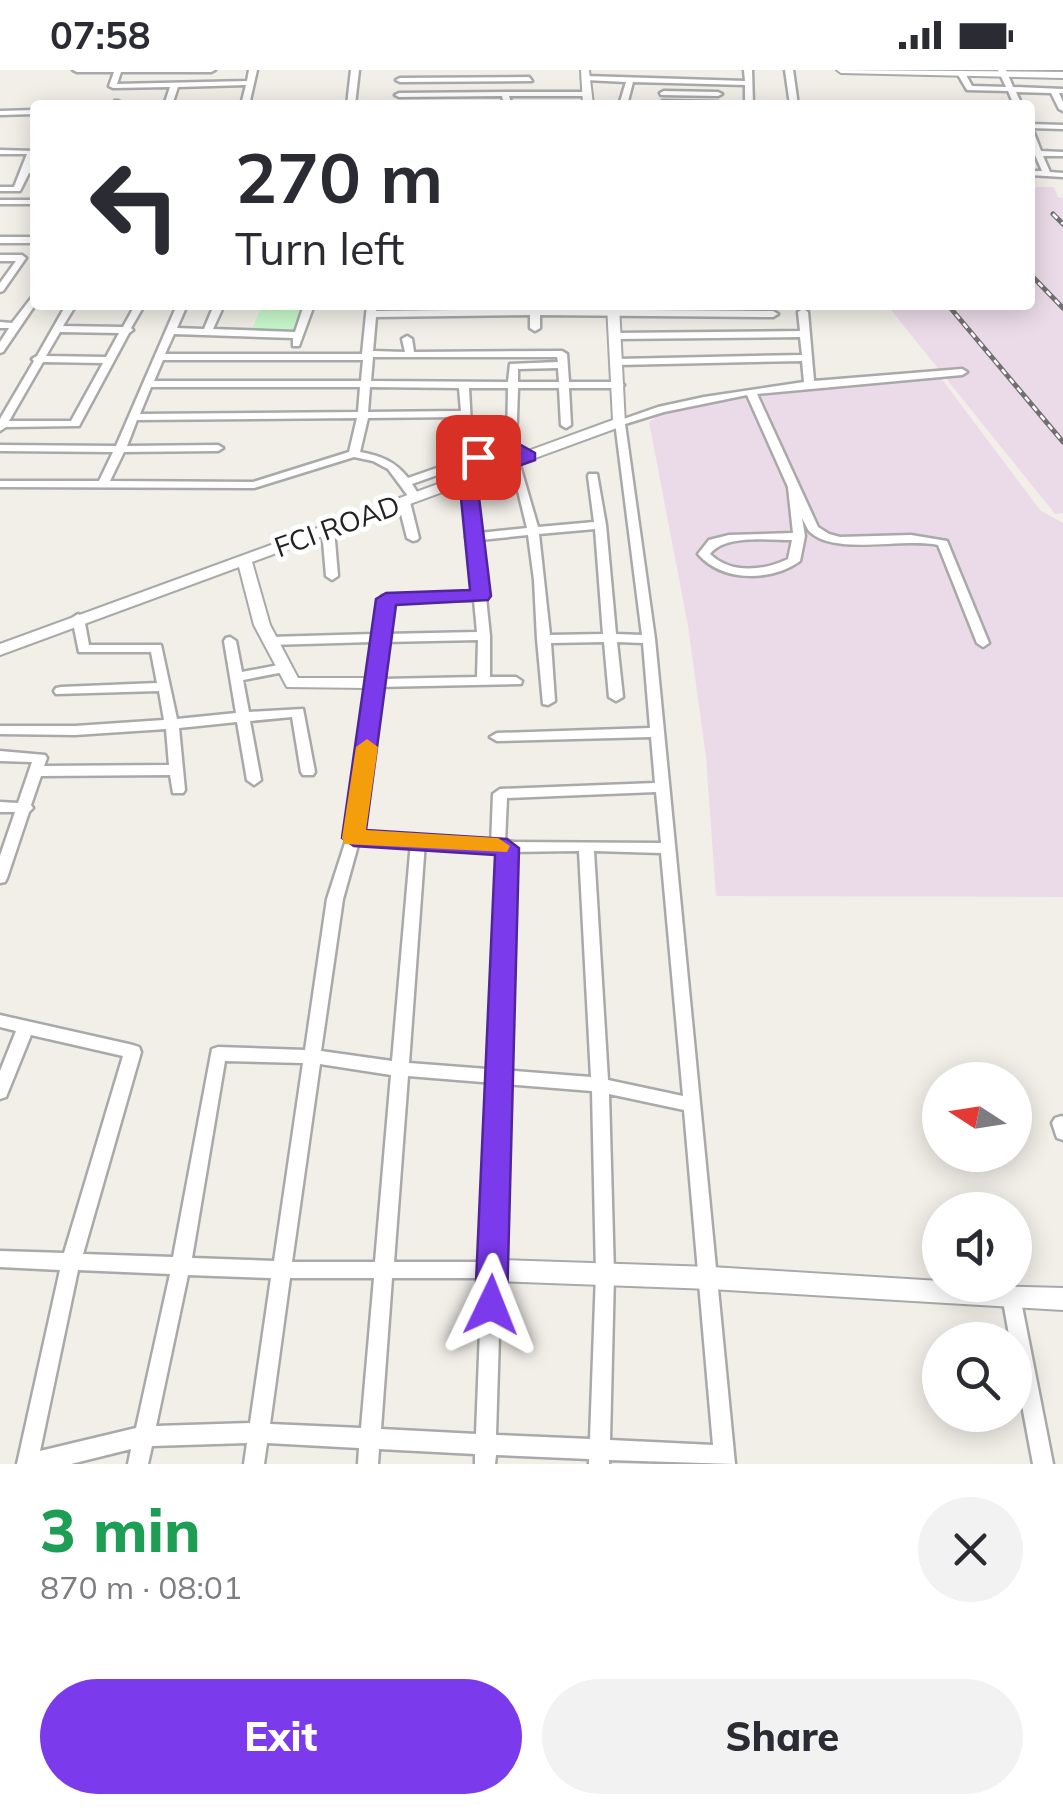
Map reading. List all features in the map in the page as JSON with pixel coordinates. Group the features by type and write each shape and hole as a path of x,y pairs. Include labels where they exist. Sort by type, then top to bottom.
{"street":[{"path":"77,70 211,70"},
{"path":"246,100 253,70"},
{"path":"352,100 355,70"},
{"path":"748,70 749,100"},
{"path":"788,70 793,100"},
{"path":"841,70 1063,75"},
{"path":"118,72 113,86 250,84"},
{"path":"1003,72 1016,100"},
{"path":"961,73 970,88 1059,91 1062,104"},
{"path":"528,94 528,74 400,75 399,100 480,94 528,94 551,94 588,99 585,74 666,82 750,83"},
{"path":"624,100 630,80"},
{"path":"666,82 663,100 718,94"},
{"path":"718,82 718,100"},
{"path":"170,100 175,84"},
{"path":"480,94 481,100"},
{"path":"505,94 507,100"},
{"path":"551,94 552,100"},
{"path":"0,129 4,113 30,112"},
{"path":"1035,131 1063,127"},
{"path":"0,152 30,149"},
{"path":"1035,154 1063,154"},
{"path":"1035,156 1046,174"},
{"path":"0,189 16,189 30,171"},
{"path":"1035,174 1063,175"},
{"path":"0,202 30,202"},
{"path":"0,240 30,240"},
{"path":"0,290 30,244"},
{"path":"0,258 22,258"},
{"path":"0,350 30,306"},
{"path":"1,427 68,310"},
{"path":"1,427 76,424 137,310"},
{"path":"102,484 180,310"},
{"path":"207,332 217,310"},
{"path":"292,359 306,310"},
{"path":"354,454 362,415 372,310"},
{"path":"426,310 574,310"},
{"path":"0,1021 133,1052 71,1262 28,1464 145,1436 259,1433 370,1440 486,1454 725,1460 649,638 620,422 614,310"},
{"path":"697,310 702,361"},
{"path":"750,310 773,314"},
{"path":"534,312 536,328"},
{"path":"803,312 810,386"},
{"path":"0,325 15,326"},
{"path":"57,329 128,330"},
{"path":"171,331 299,335"},
{"path":"615,336 804,334"},
{"path":"407,339 410,355"},
{"path":"160,357 562,354 566,425"},
{"path":"618,362 807,358"},
{"path":"37,360 108,360"},
{"path":"548,701 535,531 521,459 512,445 514,366 562,365"},
{"path":"620,422 667,406 751,392 962,372"},
{"path":"148,384 619,385"},
{"path":"464,386 468,446 478,457"},
{"path":"751,392 792,487 799,536 799,552 794,562 774,570 730,570 717,566 704,554 713,542 729,538 799,536"},
{"path":"133,417 466,414"},
{"name":"FCI ROAD","path":"0,650 78,618 620,422"},
{"path":"406,483 512,445"},
{"path":"0,448 218,448"},
{"path":"0,484 254,485 354,454 379,458 396,466 406,483 413,538"},
{"path":"593,476 616,698"},
{"path":"468,478 484,636 483,681"},
{"path":"792,487 800,494 813,529 828,539 906,538 943,543 983,643"},
{"path":"472,537 600,525"},
{"path":"328,529 332,576"},
{"path":"244,559 270,641 293,683 516,681"},
{"path":"254,1464 335,898 354,838 386,599 481,596"},
{"path":"78,618 83,649 157,648 172,726 178,790"},
{"path":"270,641 484,636"},
{"path":"543,640 649,638"},
{"path":"230,641 254,780"},
{"path":"238,677 284,668"},
{"path":"60,691 165,687"},
{"path":"0,730 51,732 172,726 298,712 308,772"},
{"path":"2,870 51,732"},
{"path":"497,737 658,732"},
{"path":"0,756 38,765 175,770"},
{"path":"486,1454 503,847 500,794 661,786"},
{"path":"0,807 26,808"},
{"path":"354,838 503,847 668,848"},
{"path":"368,1464 418,842"},
{"path":"586,846 600,1085 605,1274 598,1456"},
{"path":"0,1092 26,1027"},
{"path":"138,1464 181,1266 218,1054 315,1058 399,1069 600,1085 693,1105"},
{"path":"0,1259 280,1270 492,1270 922,1291"},
{"path":"1032,1297 1063,1299"},
{"path":"1012,1302 1043,1464"}],"shaded area":[{"path":"1035,187 1054,187 1058,197 1063,198 1063,513 1055,514 891,310 1035,310"},
{"path":"941,378 1040,510 1063,523 1063,897 716,896 706,757 688,626 649,422 666,411 735,397"}],"green space":[{"path":"260,310 304,310 297,334 251,332"}],"railway":[{"path":"1053,214 1063,224"},
{"path":"1035,279 1063,308"},
{"path":"952,310 1063,442"}],"slow traffic":[{"path":"367,747 354,838 498,846"}],"route":[{"path":"478,457 512,445 528,456 468,478 481,596 386,599 354,838 507,848 491,1305"}]}
